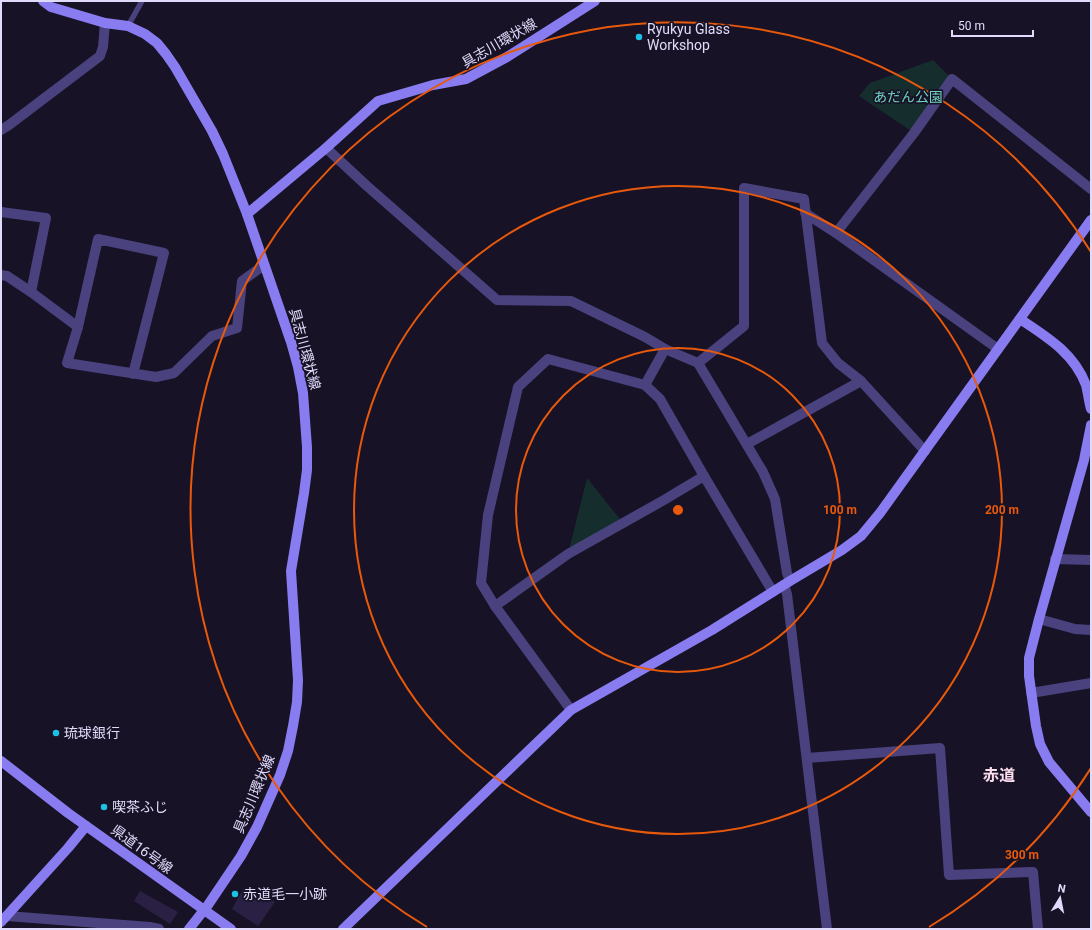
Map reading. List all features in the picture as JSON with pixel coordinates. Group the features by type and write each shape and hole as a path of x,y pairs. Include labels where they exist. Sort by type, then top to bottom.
{"street":[{"path":"43,1 51,7 105,23 128,26 157,43 175,67 212,131 247,214"},
{"name":"具志川環状線","path":"189,929 241,856 257,827 272,794 288,751 293,726 298,680 291,571 307,470 306,419 298,367 291,342 247,214 326,148 378,101 433,85 466,79 507,57 595,1"},
{"path":"1,130 100,56 103,47 105,23"},
{"path":"836,233 914,133 952,80 1091,189"},
{"path":"326,148 497,300 571,301 645,337 665,349 698,363 747,444 776,499 787,573 787,594 827,929"},
{"path":"698,363 744,326 744,188 804,199 822,343 838,364 861,381 925,451"},
{"path":"1,212 46,218 31,292"},
{"path":"805,213 836,233 998,349"},
{"path":"343,929 572,710 712,630 842,550 860,536 880,513 1091,220"},
{"path":"133,374 164,253 98,239 78,327 67,363 133,374 156,377 174,373 212,336 237,328 242,281 264,265"},
{"path":"1,275 7,276 31,292 78,327"},
{"path":"1020,319 1054,341 1074,361 1086,385 1091,409"},
{"path":"645,385 665,349"},
{"path":"572,710 495,606 481,583 488,515 518,387 548,358 645,385 660,399 773,592"},
{"path":"747,444 861,381"},
{"path":"1091,424 1084,460 1039,619 1030,658 1029,676 1040,744 1049,762 1091,812"},
{"path":"495,606 568,554 704,476"},
{"path":"1055,559 1091,560"},
{"path":"1039,619 1075,629 1091,630"},
{"path":"1031,693 1091,683"},
{"path":"807,758 940,748 948,875 1034,872 1038,929"},
{"name":"県道16号線","path":"1,761 86,826 231,929"},
{"path":"3,920 86,826"},
{"path":"3,920 150,927 159,929"}],"lane":[{"path":"128,26 142,1"}],"green space":[{"name":"あだん公園","path":"933,60 952,79 914,133 859,96 870,83"},
{"path":"587,478 623,523 568,554"}],"building":[{"path":"244,887 275,902 258,926 232,909"},
{"path":"140,891 178,912 170,924 134,901"}],"place":[{"name":"Ryukyu Glass Workshop","path":"639,37"},
{"name":"琉球銀行","path":"56,733"},
{"name":"喫茶ふじ","path":"104,807"},
{"name":"赤道毛一小跡","path":"235,894"}],"district":[{"name":"赤道","path":"999,775"}]}
